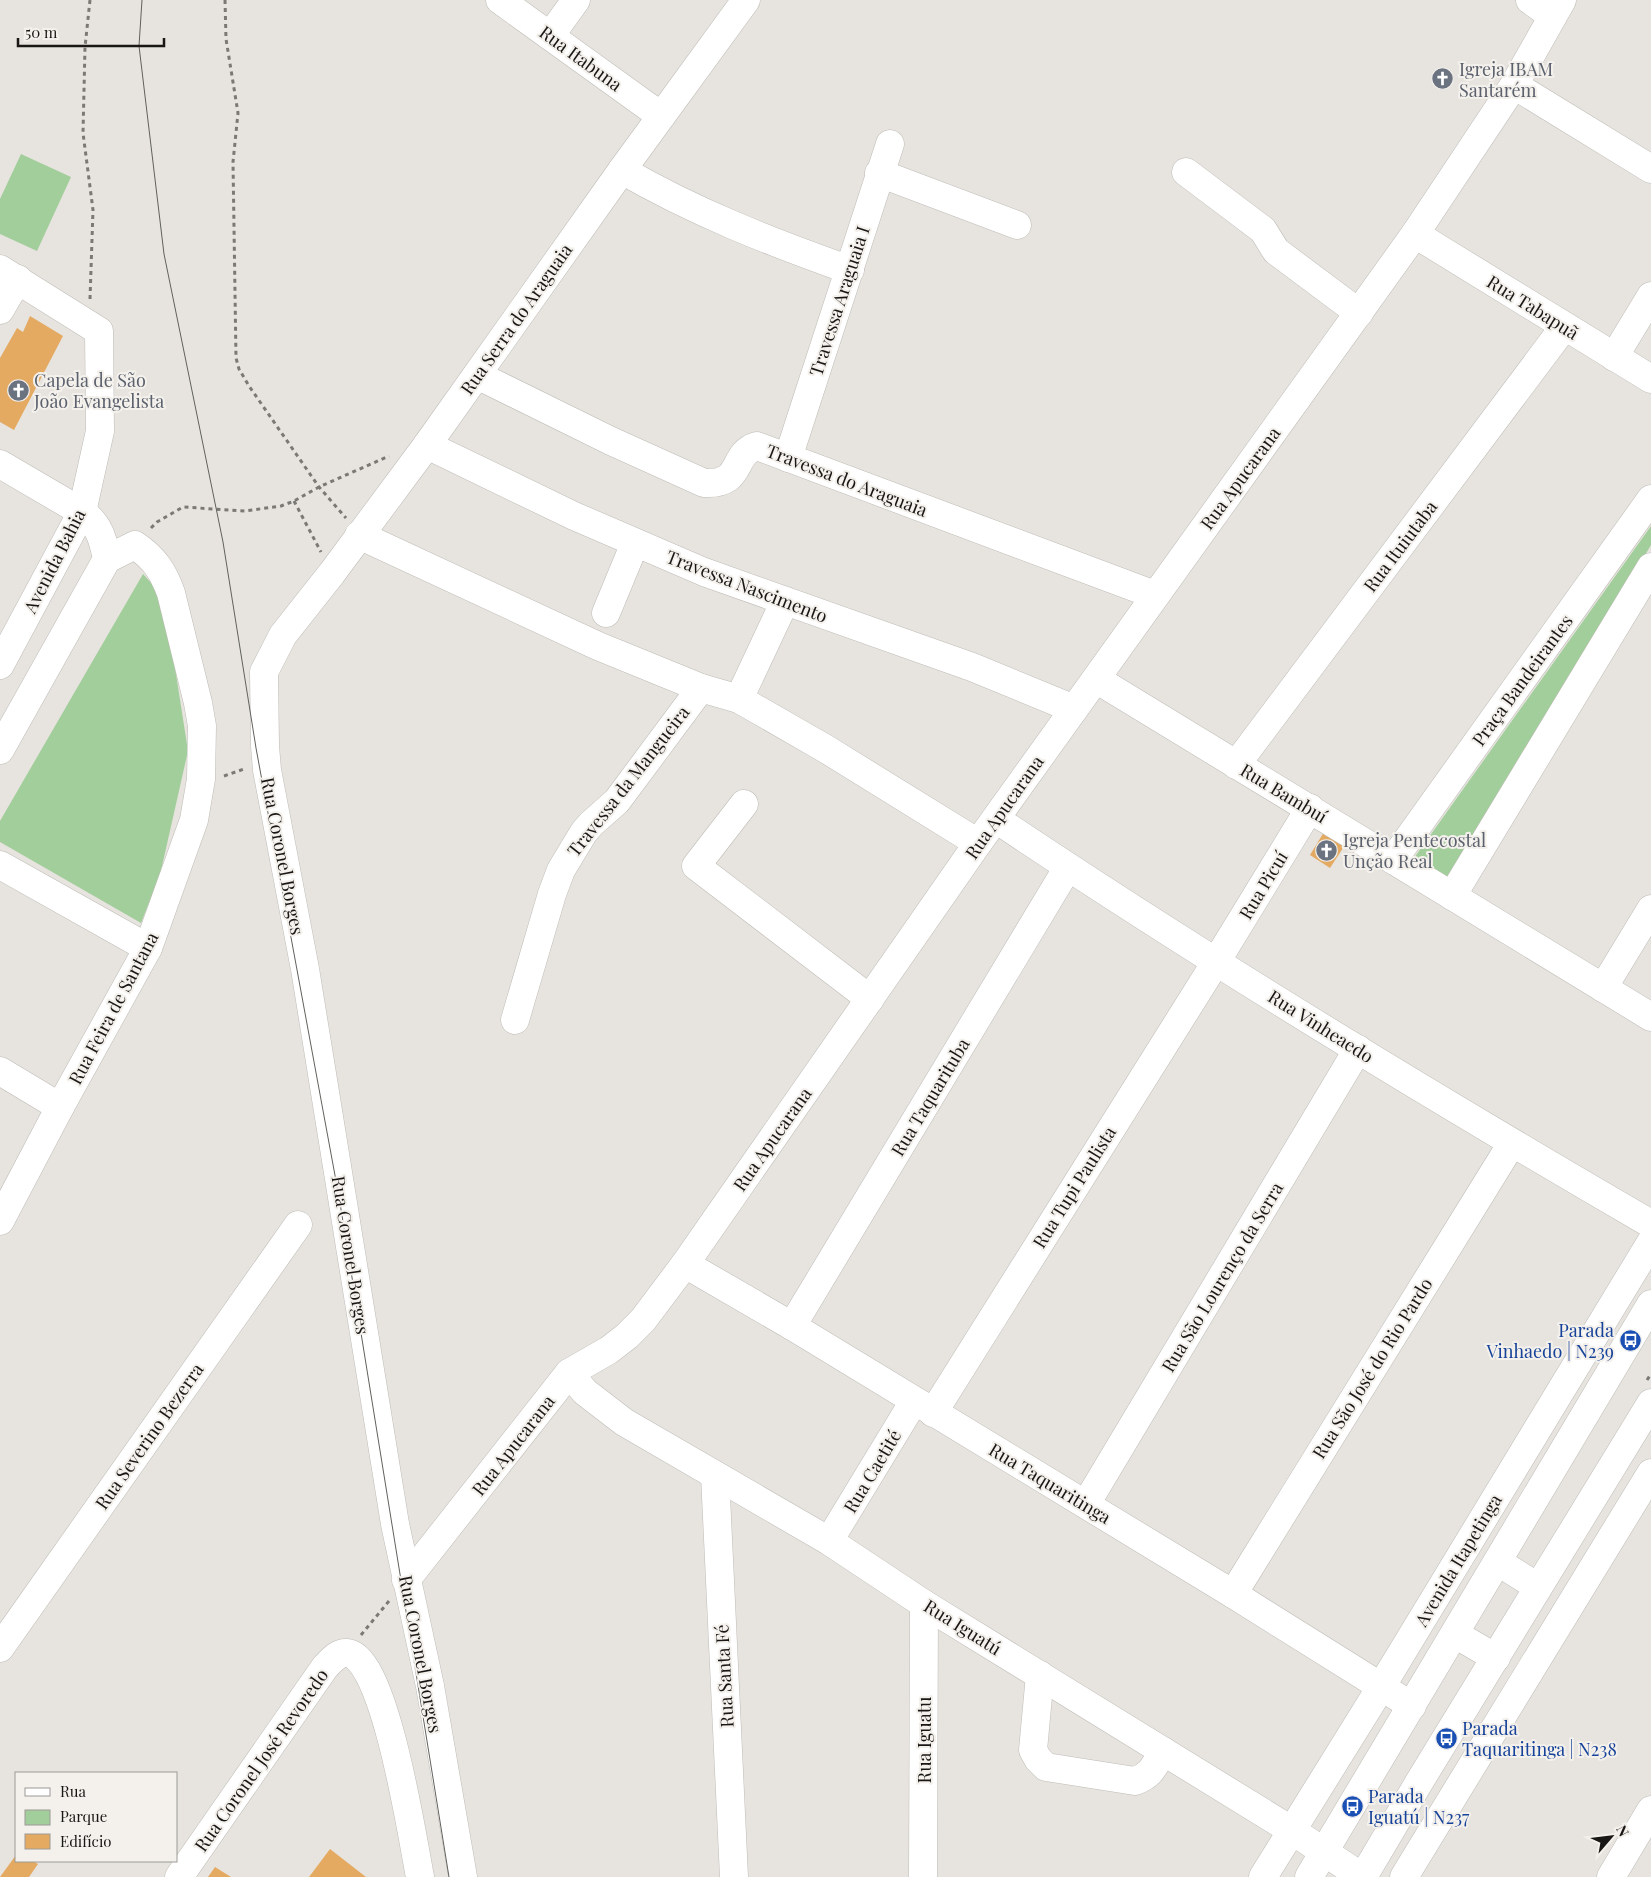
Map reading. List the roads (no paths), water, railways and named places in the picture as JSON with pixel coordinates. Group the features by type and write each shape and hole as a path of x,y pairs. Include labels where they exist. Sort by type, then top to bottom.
{"street":[{"name":"Rua Itabuna","path":"500,0 661,116"},
{"path":"550,36 576,0"},
{"name":"Rua Serra do Araguaia","path":"283,635 332,573 359,534 427,445 622,170 746,0"},
{"path":"1530,0 1557,8"},
{"name":"Rua Apucarana","path":"406,1580 569,1373 609,1350 628,1336 643,1320 685,1264 978,843 1415,234 1514,85 1557,8"},
{"path":"1514,85 1651,169"},
{"name":"Travessa Araguaia I","path":"788,458 850,270 879,173 890,144"},
{"path":"622,170 650,186 740,229 850,270"},
{"path":"1186,172 1263,230 1276,251 1359,313"},
{"path":"879,173 1016,225"},
{"name":"Rua Tabapuã","path":"1415,234 1651,379"},
{"path":"0,310 9,274"},
{"name":"Avenida Bahia","path":"1,663 82,512 100,431 94,328 9,274"},
{"path":"1614,357 1651,296"},
{"name":"Rua Ituiutaba","path":"1236,765 1564,327"},
{"name":"Travessa do Araguaia","path":"477,375 629,449 704,483 716,484 725,480 734,471 746,450 757,446 1155,595"},
{"name":"Travessa Nascimento","path":"427,445 574,516 721,579 972,667 1074,709"},
{"path":"0,464 94,521 104,544 107,559 0,750"},
{"name":"Praça Bandeirantes","path":"1393,860 1651,499"},
{"name":"Travessa da Mangueira","path":"359,534 598,646 701,688 739,699 826,749 978,843"},
{"path":"606,613 635,543"},
{"name":"Rua Feira de Santana","path":"0,1221 60,1107 148,948 194,820 201,779 202,726 172,593 165,577 142,550 107,559"},
{"path":"1452,896 1651,567"},
{"path":"739,699 785,601"},
{"name":"Rua Coronel Borges","path":"283,635 264,672 265,746 276,824 315,1032 395,1524 430,1686 463,1877"},
{"name":"Rua Bambuí","path":"1096,679 1651,1017"},
{"name":"Travessa da Mangueira","path":"515,1020 552,894 561,870 590,824 617,801 701,688"},
{"path":"744,804 696,866 870,998"},
{"name":"Rua Picuí","path":"1216,962 1310,808"},
{"name":"Rua Vinheaedo","path":"996,819 1068,868 1216,962 1512,1143 1651,1224"},
{"path":"0,864 148,948"},
{"name":"Rua Taquarituba","path":"792,1326 1068,868"},
{"path":"1603,988 1651,909"},
{"name":"Rua Tupi Paulista","path":"923,1407 1216,962"},
{"name":"Rua São Lourenço da Serra","path":"1086,1504 1358,1049"},
{"path":"0,1070 60,1107"},
{"name":"Rua São José do Rio Pardo","path":"1233,1594 1512,1143"},
{"name":"Rua Severino Bezerra","path":"0,1648 298,1225"},
{"name":"Avenida Itapetinga","path":"1263,1877 1382,1686 1651,1242"},
{"name":"Rua Taquaritinga","path":"685,1264 792,1326 1086,1504 1412,1706"},
{"name":"Avenida Itapetinga","path":"1309,1877 1651,1304"},
{"name":"Rua Iguatú","path":"569,1373 586,1392 624,1422 829,1541 924,1604 1291,1830 1362,1877"},
{"name":"Rua Caetité","path":"829,1541 923,1407"},
{"path":"1362,1877 1538,1587 1647,1420"},
{"path":"1404,1877 1651,1473"},
{"name":"Rua Santa Fé","path":"715,1476 734,1877"},
{"path":"1498,1562 1538,1587"},
{"name":"Rua Iguatu","path":"923,1877 924,1604"},
{"path":"1455,1634 1496,1658"},
{"name":"Rua Coronel José Revoredo","path":"179,1877 325,1667 335,1656 346,1652 355,1655 369,1674 391,1731 420,1877"},
{"path":"1040,1675 1033,1750 1038,1760 1046,1767 1135,1780 1150,1773 1163,1751"},
{"path":"1611,1877 1651,1810"}],"tram line":[{"path":"142,0 139,46 164,254 223,542 256,748 339,1197 449,1877"}],"place":[{"name":"Igreja IBAM Santarém","path":"1443,79"},
{"name":"Capela de São João Evangelista","path":"18,390"},
{"name":"Igreja Pentecostal Unção Real","path":"1327,850"},
{"name":"Parada Vinhaedo | N239","path":"1630,1340"},
{"name":"Parada Taquaritinga | N238","path":"1446,1738"},
{"name":"Parada Iguatú | N237","path":"1352,1806"}]}
